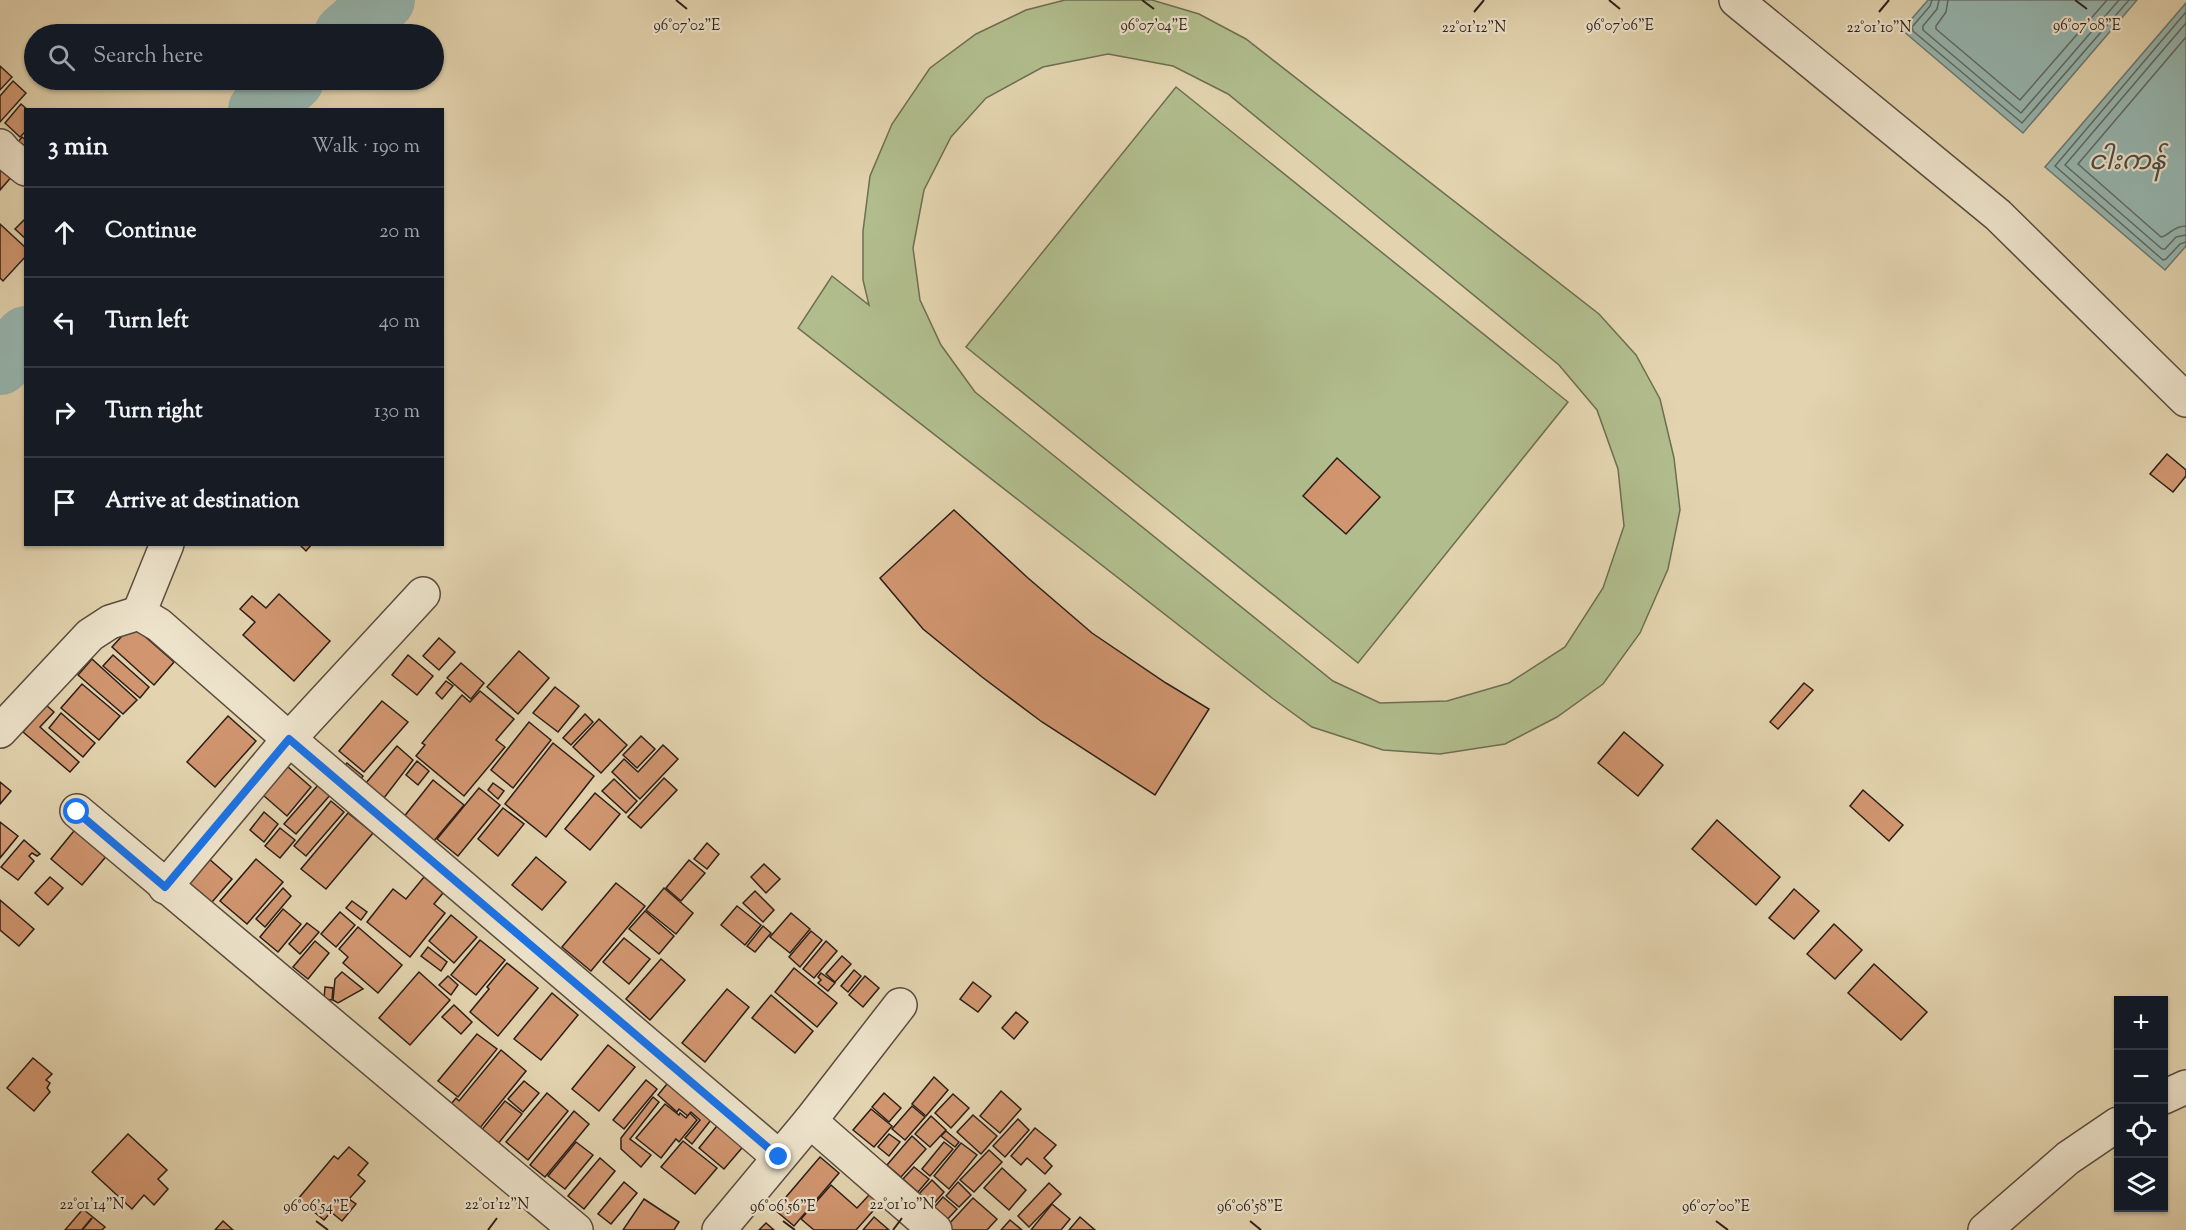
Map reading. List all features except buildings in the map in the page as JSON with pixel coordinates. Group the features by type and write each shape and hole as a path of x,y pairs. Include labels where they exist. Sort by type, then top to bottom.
{"street":[{"path":"1736,0 1998,215 2186,400"},
{"path":"0,146 24,167"},
{"path":"139,613 166,546"},
{"path":"165,887 289,739 423,594"},
{"path":"0,731 90,635 110,622 139,613 159,625 289,739 779,1157"},
{"path":"77,812 576,1230"},
{"path":"720,1230 810,1121 900,1005"},
{"path":"2168,1096 2186,1087"},
{"path":"810,1121 935,1230"},
{"path":"1985,1230 2068,1158 2114,1127"}],"green space":[{"path":"1065,0 1152,0 1199,14 1246,39 1599,314 1636,355 1660,399 1674,458 1680,510 1668,569 1640,633 1603,684 1557,717 1505,744 1440,754 1383,750 1312,727 798,328 832,276 869,305 863,280 863,231 870,176 892,124 930,68 976,34 1026,10","holes":["1108,54 1173,66 1228,94 1559,365 1597,410 1618,469 1624,526 1603,588 1565,647 1509,683 1447,701 1380,703 1333,681 975,392 941,345 920,300 913,248 924,190 951,137 986,98 1043,67"]},
{"path":"1176,87 1568,402 1358,663 966,347"}],"water":[{"name":"ငါးကန်","path":"1928,0 2137,0 2023,133 1902,30"},
{"name":"ငါးကန်","path":"2186,3 2186,246 2165,270 2045,167"}],"waterway":[{"path":"356,24 384,0"},
{"path":"261,108 282,90"},
{"path":"0,364 24,339"}],"route":[{"path":"77,812 165,887 289,739 779,1157"}]}
